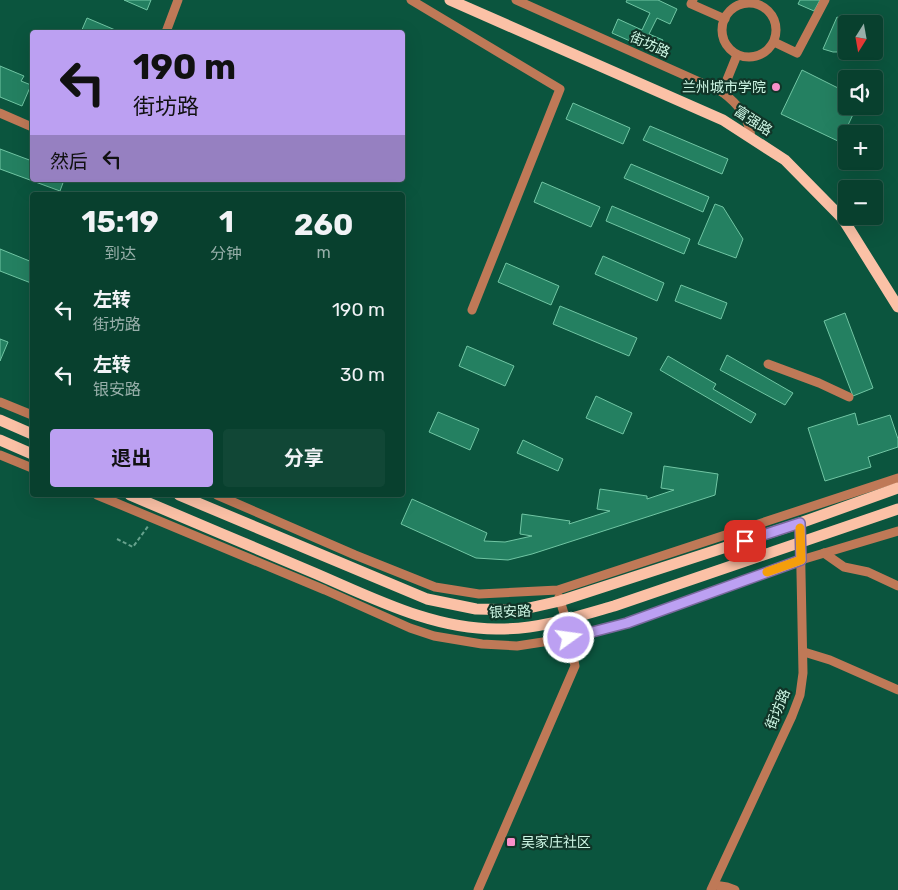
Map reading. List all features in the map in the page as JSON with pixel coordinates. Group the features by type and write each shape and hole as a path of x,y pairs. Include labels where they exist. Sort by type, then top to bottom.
{"main road":[{"name":"富强路","path":"450,0 723,120 785,160 843,219 898,307"},
{"path":"0,420 30,433"},
{"path":"0,440 30,453"},
{"name":"银安路","path":"184,497 427,599 476,609 520,610 559,596 800,523 898,488"},
{"name":"银安路","path":"135,497 385,603 429,619 466,627 498,629 543,625 614,606 898,509"}],"street":[{"path":"167,30 178,0"},
{"path":"412,0 560,89 472,310"},
{"name":"街坊路","path":"516,0 722,92 734,101 744,114 750,128 751,138"},
{"path":"693,0 691,4 725,19"},
{"path":"774,42 797,53 825,0"},
{"path":"751,4 761,6 770,13 775,22 774,42 767,51 758,56 738,55 729,48 724,39 722,29 725,19 731,10 740,5 751,4"},
{"path":"722,92 738,55"},
{"path":"0,113 30,126"},
{"path":"768,364 819,383 849,397"},
{"path":"0,402 30,414"},
{"path":"0,455 30,467"},
{"path":"222,497 435,587 479,594 559,596 898,478"},
{"path":"102,497 325,590 410,628 434,636 482,644 517,646 569,638 627,623 801,560 898,530"},
{"name":"街坊路","path":"713,887 800,695 804,652 800,523"},
{"path":"824,553 844,567 868,572 898,586"},
{"path":"478,890 575,666 559,596"},
{"path":"804,652 830,660 898,690"},
{"path":"713,887 728,887 735,890"}],"path":[{"path":"117,539 133,547 153,518"}],"building":[{"path":"124,0 151,0 147,10"},
{"path":"627,0 658,0 677,9 670,24 657,18 649,34 663,40 657,53 612,33 618,19 642,30 650,13 626,2"},
{"path":"800,0 820,0 814,11 798,4"},
{"path":"837,17 838,52 823,49"},
{"path":"87,18 115,30 82,30"},
{"path":"0,66 24,76 21,81 30,85 22,106 0,97"},
{"path":"802,70 838,88 838,115 853,115 848,125 838,125 838,141 781,114"},
{"path":"573,103 630,128 623,144 566,119"},
{"path":"650,126 728,159 722,174 643,140"},
{"path":"0,149 30,160 30,180 0,169"},
{"path":"631,164 709,197 703,212 624,178"},
{"path":"35,182 63,182 60,191"},
{"path":"542,182 600,207 591,227 534,202"},
{"path":"715,204 723,207 743,239 736,258 698,244"},
{"path":"612,206 690,239 684,254 606,221"},
{"path":"0,249 30,261 30,283 0,271"},
{"path":"603,256 664,283 657,301 595,274"},
{"path":"506,263 559,286 551,305 498,282"},
{"path":"681,285 727,303 721,319 675,301"},
{"path":"560,306 637,338 629,356 553,324"},
{"path":"845,313 873,388 853,396 824,321"},
{"path":"0,339 8,342 0,361"},
{"path":"467,346 514,366 505,386 459,366"},
{"path":"727,355 793,393 785,405 720,370"},
{"path":"668,356 716,384 713,389 756,414 751,423 660,370"},
{"path":"596,396 632,413 623,434 586,418"},
{"path":"438,412 479,429 470,450 429,432"},
{"path":"855,413 858,425 890,415 898,439 898,447 868,457 871,467 825,481 808,428"},
{"path":"523,440 563,459 558,471 517,453"},
{"path":"664,466 718,474 715,495 508,560 476,558 401,524 412,499 487,533 484,541 505,542 532,536 520,534 522,514 570,521 569,524 610,511 597,509 600,489 647,496 647,499 674,490 661,488"}],"slow traffic":[{"path":"767,572 801,560 800,528"}],"place":[{"name":"兰州城市学院","path":"776,87"},
{"name":"吴家庄社区","path":"511,842"}],"route":[{"path":"569,638 627,623 801,560 800,523 745,541"}]}
